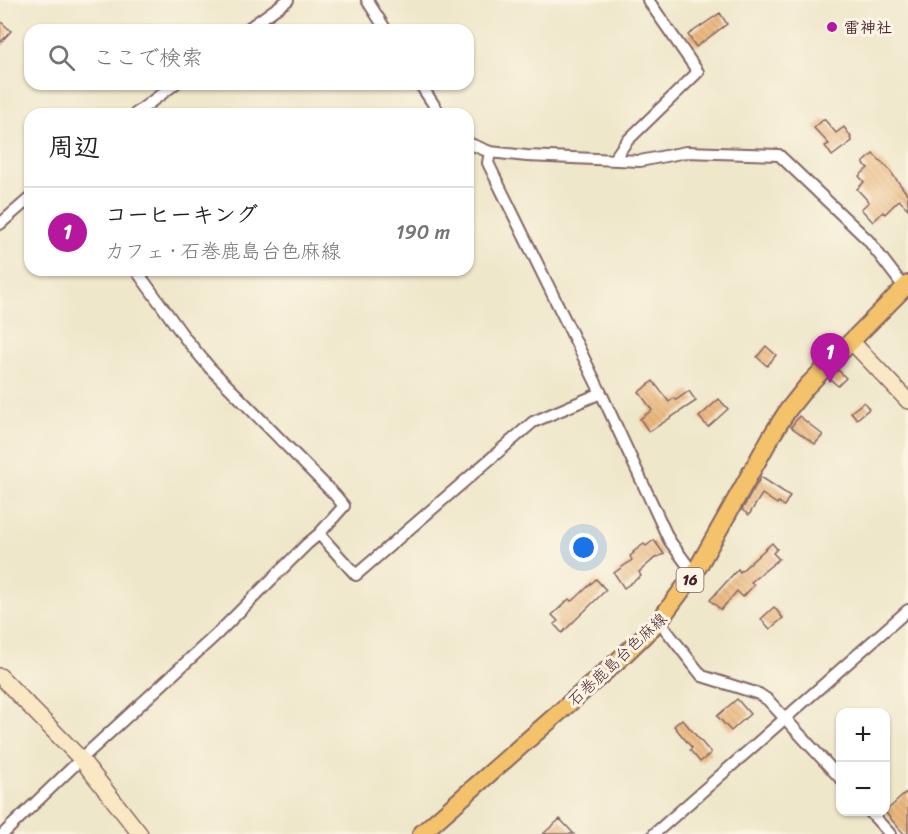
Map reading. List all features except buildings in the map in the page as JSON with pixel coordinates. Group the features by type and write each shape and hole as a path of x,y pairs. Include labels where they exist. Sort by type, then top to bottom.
{"main road":[{"name":"石巻鹿島台色麻線","path":"429,832 659,621 694,574 788,410 807,386 906,286"},
{"path":"851,341 908,401"},
{"path":"0,676 81,759 140,834"}],"street":[{"path":"254,24 288,0"},
{"path":"367,0 382,24"},
{"path":"614,159 627,141 698,72 648,0"},
{"path":"143,108 167,90"},
{"path":"424,90 436,108"},
{"path":"474,145 490,152 527,156 640,160 686,152 779,155 860,232 906,286"},
{"path":"490,152 488,164 601,393 669,540 694,574"},
{"path":"0,224 24,203"},
{"path":"3,834 218,633 306,544 319,534 344,506 210,368 185,338 140,276"},
{"path":"319,534 356,575 533,422 601,393"},
{"path":"654,834 908,610"},
{"path":"659,621 702,676 759,694 786,718 836,774"},
{"path":"874,816 890,834"}],"place":[{"name":"雷神社","path":"832,27"},
{"name":"コーヒーキング","path":"830,383"}]}
